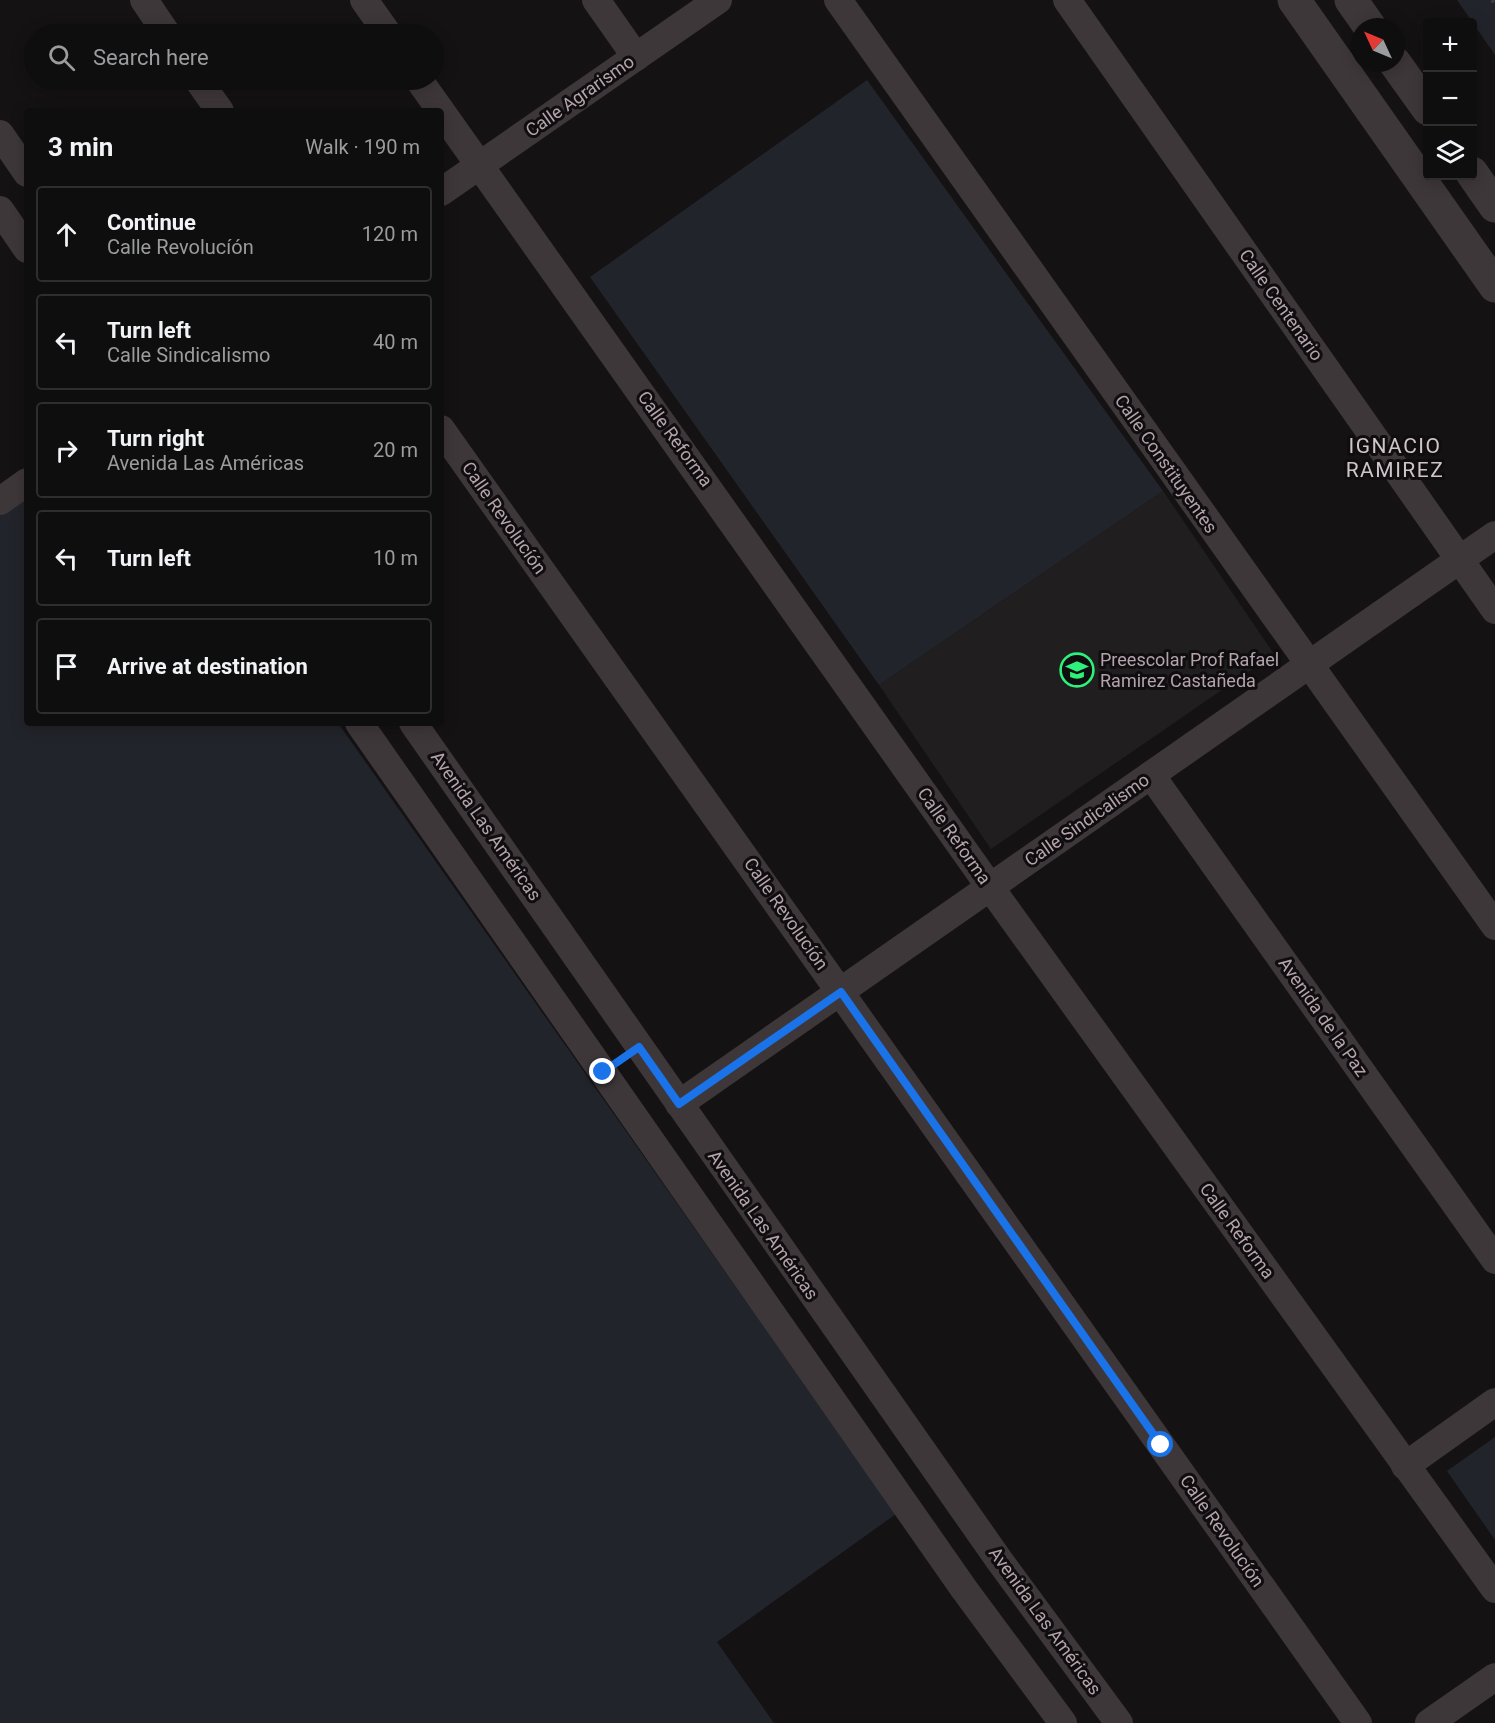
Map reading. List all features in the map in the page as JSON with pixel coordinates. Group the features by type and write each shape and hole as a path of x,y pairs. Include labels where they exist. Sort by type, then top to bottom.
{"street":[{"path":"144,0 160,24"},
{"path":"364,0 381,24"},
{"path":"596,0 636,57"},
{"name":"Calle Agrarismo","path":"444,190 718,0"},
{"name":"Calle Constituyentes","path":"838,0 1308,666 1495,926"},
{"name":"Calle Centenario","path":"1067,0 1495,610"},
{"path":"1294,0 1495,286"},
{"path":"1351,0 1364,18"},
{"path":"1401,72 1423,102"},
{"path":"205,90 218,108"},
{"name":"Calle Reforma","path":"426,90 439,108"},
{"name":"Calle Reforma","path":"444,116 990,887 1495,1589"},
{"path":"0,134 24,169"},
{"path":"1477,179 1495,206"},
{"path":"0,210 18,240"},
{"name":"Calle Revolucíón","path":"444,433 1358,1723"},
{"path":"0,501 24,484"},
{"name":"Calle Sindicalismo","path":"679,1104 1495,535"},
{"path":"361,726 964,1589 1063,1723"},
{"name":"Avenida Las Américas","path":"415,726 999,1560 1119,1723"},
{"path":"412,799 449,774"},
{"name":"Avenida de la Paz","path":"1151,775 1495,1260"},
{"path":"603,1072 639,1047"},
{"path":"1406,1466 1495,1402"},
{"path":"964,1589 999,1560"},
{"path":"1429,1723 1495,1677"}],"shaded area":[{"path":"1457,0 1495,0 1495,55 1477,29 1477,18 1469,18"},
{"path":"867,80 1163,491 879,685 590,277"},
{"name":"Preescolar Prof Rafael Ramirez Castañeda","path":"1163,491 1274,654 991,849 879,685"},
{"path":"24,497 24,726 340,726 896,1514 717,1642 774,1723 0,1723 0,514"},
{"path":"1495,1437 1495,1540 1447,1471"}],"place":[{"name":"Preescolar Prof Rafael Ramirez Castañeda","path":"1077,670"}],"district":[{"name":"IGNACIO RAMIREZ","path":"1395,458"}],"route":[{"path":"603,1072 639,1047 679,1104 841,992 1161,1445"}]}
